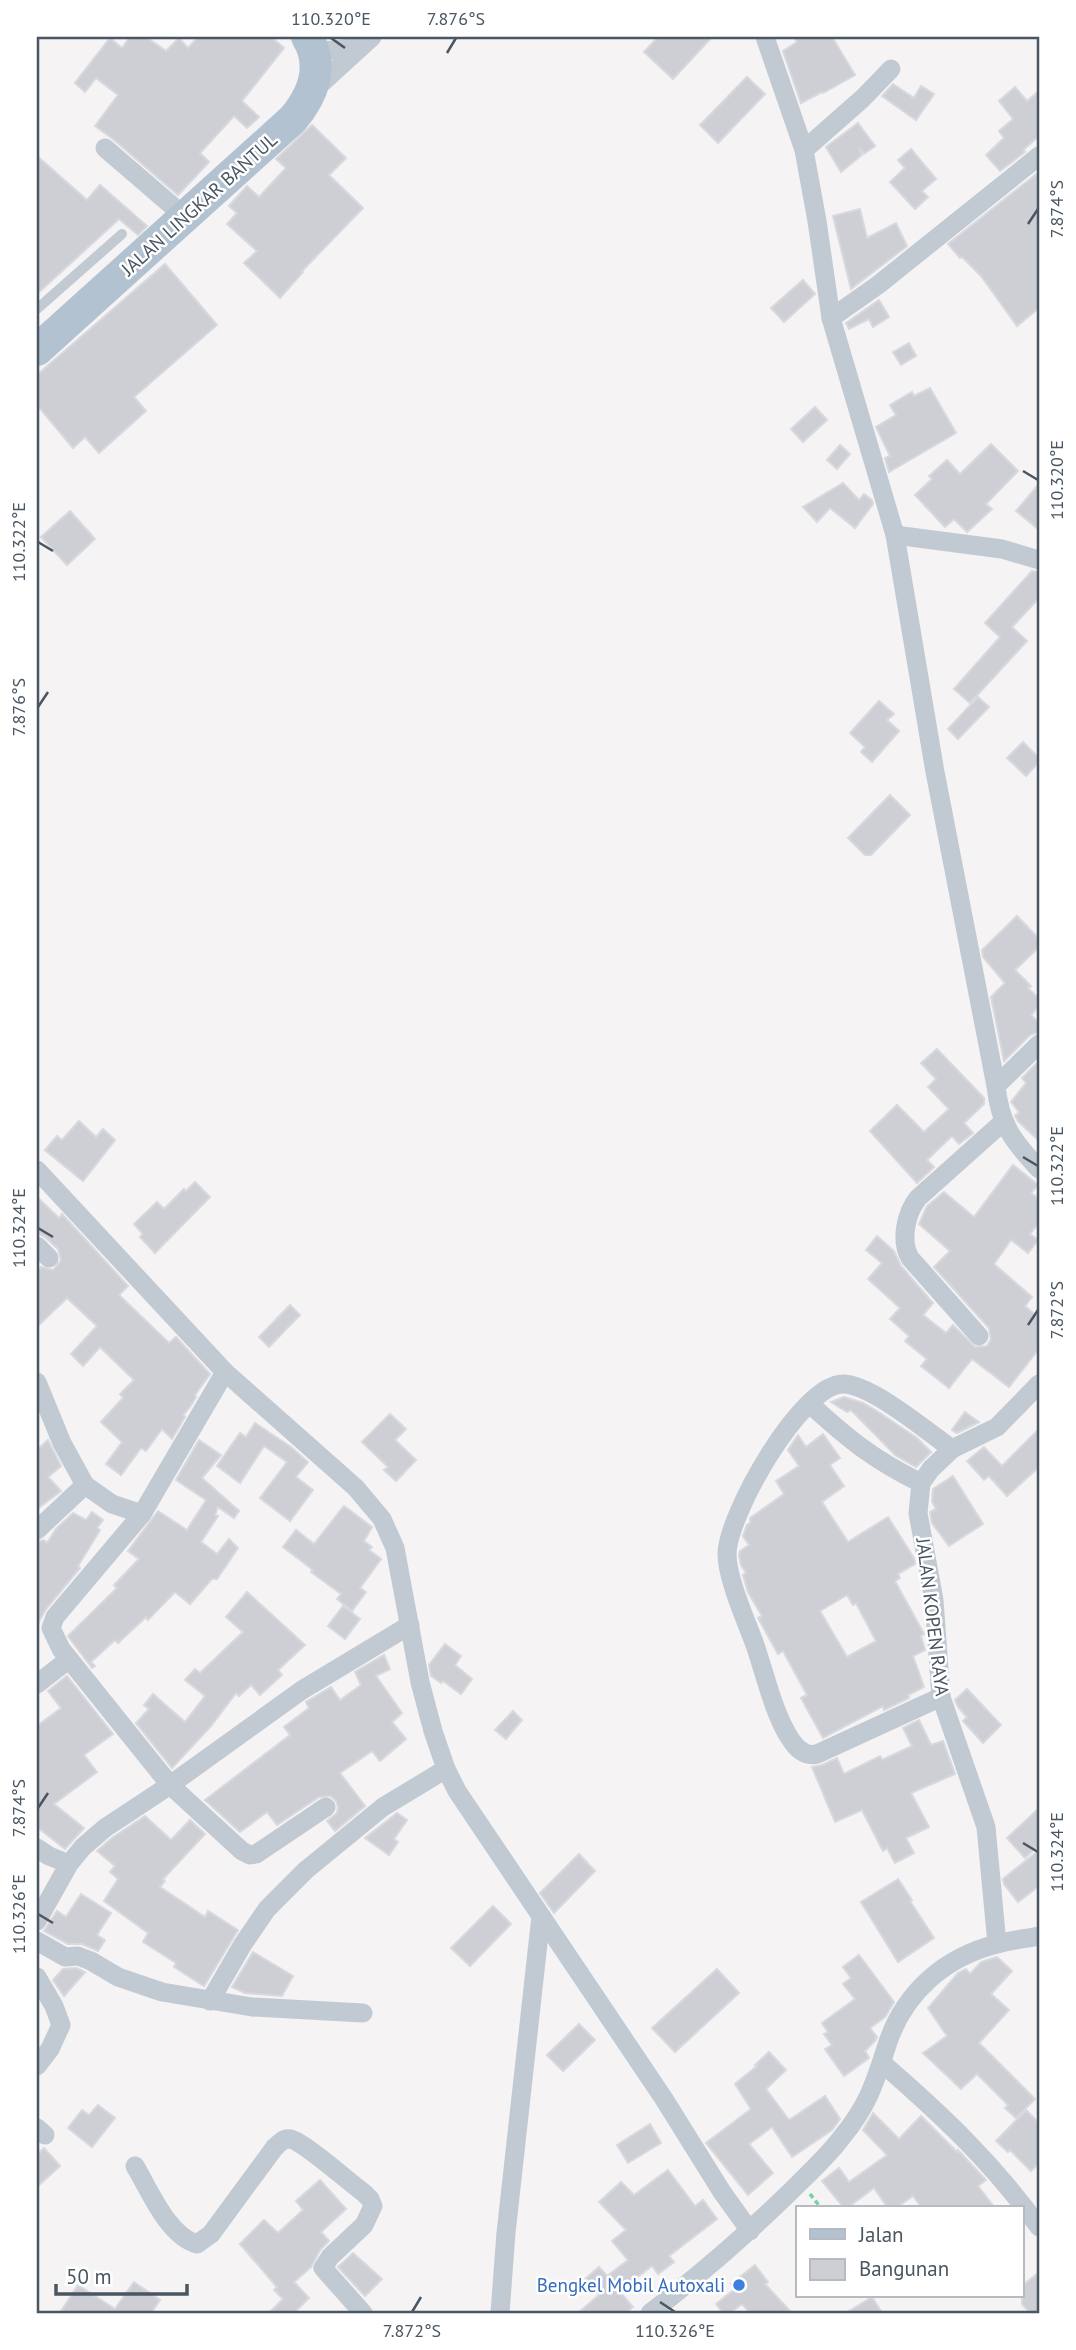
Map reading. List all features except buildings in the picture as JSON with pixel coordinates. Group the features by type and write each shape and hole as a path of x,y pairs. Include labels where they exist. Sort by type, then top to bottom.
{"main road":[{"path":"310,44 316,71 312,91"},
{"name":"JALAN LINGKAR BANTUL","path":"37,350 288,124 312,91"}],"street":[{"path":"765,37 803,150 817,221 831,318 895,536 935,772 999,1112 1021,1149 1039,1169"},
{"path":"310,44 367,42"},
{"path":"312,91 367,42"},
{"path":"803,150 863,98 891,69"},
{"path":"105,148 184,216"},
{"path":"831,318 878,285 1039,156"},
{"path":"895,536 1002,549 1039,560"},
{"path":"996,1086 1039,1044"},
{"path":"979,1336 910,1258 905,1247 905,1238 909,1212 918,1198 1003,1122"},
{"path":"37,1170 225,1372 356,1488 374,1508 395,1548 420,1682 446,1769 471,1813 750,2231"},
{"path":"225,1372 142,1514 59,1610 44,1622 68,1660 170,1785 242,1851 250,1855 266,1849 326,1807"},
{"path":"37,1382 62,1443 85,1485 112,1504 142,1514"},
{"path":"941,1697 814,1755 803,1752 788,1735 741,1607 727,1553 730,1536 743,1506 763,1465 787,1427 833,1386 845,1384 881,1399 951,1449"},
{"path":"810,1404 866,1453 920,1483 951,1449 997,1427 1039,1384"},
{"name":"JALAN KOPEN RAYA","path":"920,1483 918,1513 934,1600 941,1697 986,1827 997,1944"},
{"path":"37,1530 85,1485"},
{"path":"37,1921 69,1864 104,1828 170,1785 302,1690 410,1625"},
{"path":"37,1684 68,1660"},
{"path":"210,2001 267,1909 306,1870 383,1807 446,1769"},
{"path":"37,1848 69,1864"},
{"path":"500,2313 541,1916"},
{"path":"650,2313 711,2266 834,2148 856,2121 873,2089 903,2008 920,1986 965,1955 997,1944 1039,1936"},
{"path":"37,1941 60,1954 78,1956 118,1978 141,1986 210,2001 288,2010 363,2013"},
{"path":"37,1977 54,2006 61,2025 50,2049 37,2066"},
{"path":"882,2063 971,2143 1017,2196 1039,2227"},
{"path":"135,2166 172,2227 187,2241 197,2244 211,2234 275,2147 283,2140 291,2139 303,2146 364,2193 373,2206 364,2225 330,2257 323,2268 363,2313"}],"lane":[{"path":"37,309 122,234"}],"place":[{"name":"Bengkel Mobil Autoxali","path":"739,2285"}]}
